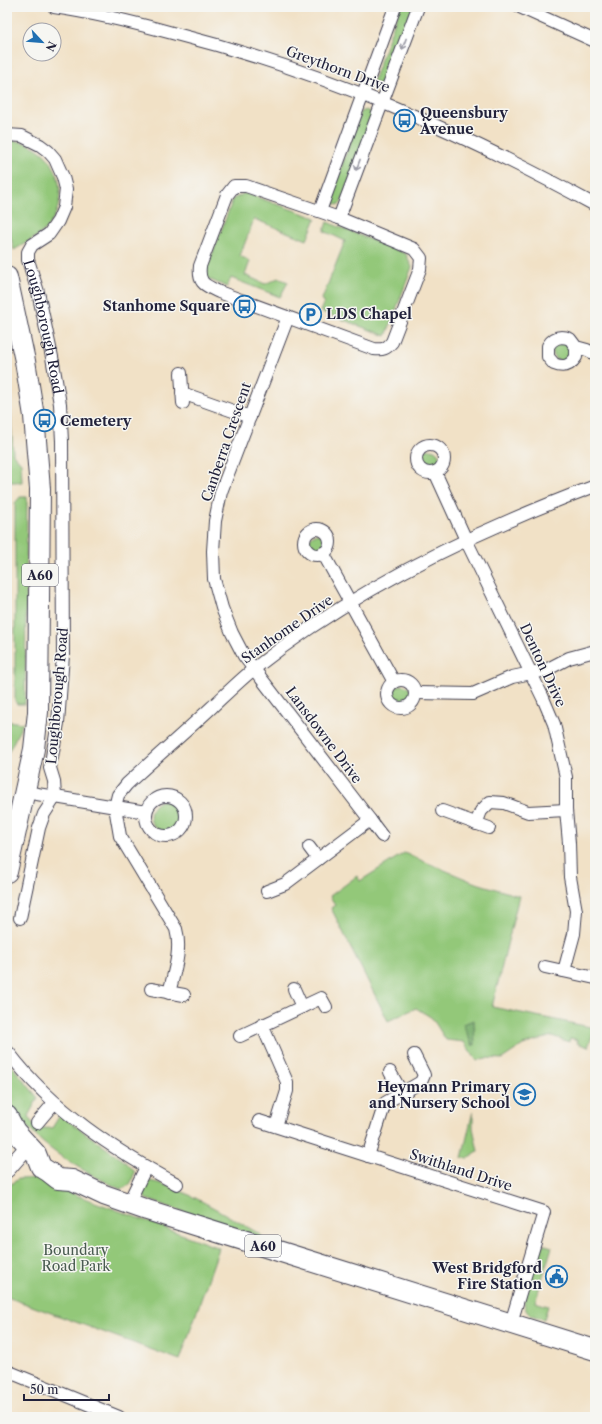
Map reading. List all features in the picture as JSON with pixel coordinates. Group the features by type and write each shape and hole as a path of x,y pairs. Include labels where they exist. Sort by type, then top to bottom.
{"main road":[{"name":"Loughborough Road","path":"7,277 25,361 33,409 40,489 38,712 34,749 7,872"},
{"name":"A60","path":"7,1116 32,1150 41,1167 58,1179 72,1180 128,1204 595,1350"}],"street":[{"name":"Greythorn Drive","path":"54,7 128,22 270,60 363,94 437,125 532,171 595,205"},
{"path":"320,211 395,7"},
{"path":"339,218 418,7"},
{"path":"520,7 595,40"},
{"name":"Loughborough Road","path":"7,135 22,136 48,151 55,159 63,177 66,189 64,207 58,221 49,234 32,245 28,252 28,260 38,292 52,357 60,404 62,441 63,655 58,723 50,768 54,780 55,797"},
{"path":"234,186 246,186 320,211 414,249 421,258 420,269 392,342 387,348 381,350 374,349 219,292 203,283 199,276 200,266 227,196 234,186"},
{"name":"Canberra Crescent","path":"254,668 244,656 222,608 214,579 213,552 215,521 221,492 288,317"},
{"path":"576,347 595,354"},
{"path":"181,373 182,398 250,416"},
{"name":"Denton Drive","path":"435,472 466,540 531,673 554,724 561,748 566,777 566,810 570,877 576,911 574,934 564,971"},
{"name":"Stanhome Drive","path":"115,807 118,796 127,784 254,668 350,603 406,570 466,540 509,520 595,486"},
{"path":"323,554 394,682"},
{"path":"416,693 473,694 512,677 546,670 570,658 595,651"},
{"name":"Lansdowne Drive","path":"254,668 382,836"},
{"path":"402,680 410,682 416,693 415,698 409,706 405,708 395,707 391,704 387,695 390,685 394,682 402,680"},
{"path":"25,792 146,812"},
{"path":"20,918 44,814 55,797"},
{"path":"476,824 481,811 490,802 504,803 528,812 566,810"},
{"path":"115,807 120,836 176,930 178,950 169,993"},
{"path":"442,811 489,828"},
{"path":"267,891 285,884 370,820"},
{"path":"308,847 318,859"},
{"path":"545,967 595,978"},
{"path":"151,989 184,995"},
{"path":"294,989 302,1007"},
{"path":"240,1036 321,998 326,1007"},
{"path":"262,1025 288,1082 287,1091 276,1126"},
{"path":"9,1053 22,1071 54,1103 99,1137 146,1168 177,1184"},
{"path":"368,1156 385,1102 421,1082 424,1075 414,1055"},
{"path":"390,1072 402,1093"},
{"path":"38,1123 54,1103"},
{"name":"Swithland Drive","path":"259,1121 544,1212 510,1323"},
{"path":"7,1170 32,1150"},
{"path":"128,1204 146,1168"},
{"path":"7,1371 119,1417"}],"green space":[{"path":"400,7 413,7 384,86 373,81"},
{"path":"366,110 371,113 373,117 341,203 337,205 331,203 330,199 361,112"},
{"path":"7,140 25,143 37,149 46,157 54,167 60,190 59,202 55,214 46,229 14,250 7,223"},
{"path":"245,193 316,218 307,240 254,219 240,256 250,261 245,275 265,284 278,278 288,282 280,297 231,278 227,287 206,278 207,268 233,199"},
{"path":"327,222 406,254 412,267 386,336 320,311 324,302 322,299 345,241 324,231"},
{"path":"564,342 572,350 569,358 563,361 555,359 552,349 554,345"},
{"path":"7,400 10,400 13,454 21,463 22,482 7,482"},
{"path":"430,449 437,452 440,459 437,466 430,469 423,466 420,459 423,452"},
{"path":"20,497 27,497 25,704 17,704 15,701 15,503"},
{"path":"317,534 323,536 325,542 323,548 317,550 311,548 309,542 311,536"},
{"path":"402,685 408,688 411,694 408,700 402,703 396,700 393,694 396,688"},
{"path":"7,721 23,723 7,755"},
{"path":"163,800 169,800 179,807 182,816 181,822 175,829 169,832 163,832 153,825 150,819 150,813 157,803"},
{"path":"404,853 473,882 519,896 492,1007 595,1028 588,1047 577,1043 578,1040 570,1038 569,1042 552,1036 523,1045 502,1059 485,1058 477,1061 464,1042 446,1040 432,1018 416,1008 388,1021 331,908 335,905 330,896 357,876 360,881"},
{"path":"474,1020 475,1045 472,1045 463,1024"},
{"path":"7,1060 38,1098 28,1116 32,1123 40,1128 52,1128 60,1115 127,1163 135,1172 130,1185 120,1189 93,1175 56,1153 33,1133 12,1108 8,1090"},
{"path":"473,1111 473,1128 478,1151 468,1158 462,1158"},
{"name":"Boundary Road Park","path":"42,1178 76,1195 219,1248 180,1360 7,1297 7,1187 18,1179"},
{"path":"150,1181 192,1196 260,1234 264,1239 146,1199 142,1193 142,1184"},
{"path":"542,1244 552,1247 535,1302 548,1306 544,1319 527,1312 524,1300"}],"place":[{"name":"Queensbury Avenue","path":"405,121"},
{"name":"Stanhome Square","path":"245,306"},
{"name":"LDS Chapel","path":"310,314"},
{"name":"Cemetery","path":"45,421"},
{"name":"Heymann Primary and Nursery School","path":"525,1095"},
{"name":"West Bridgford Fire Station","path":"557,1276"}]}
